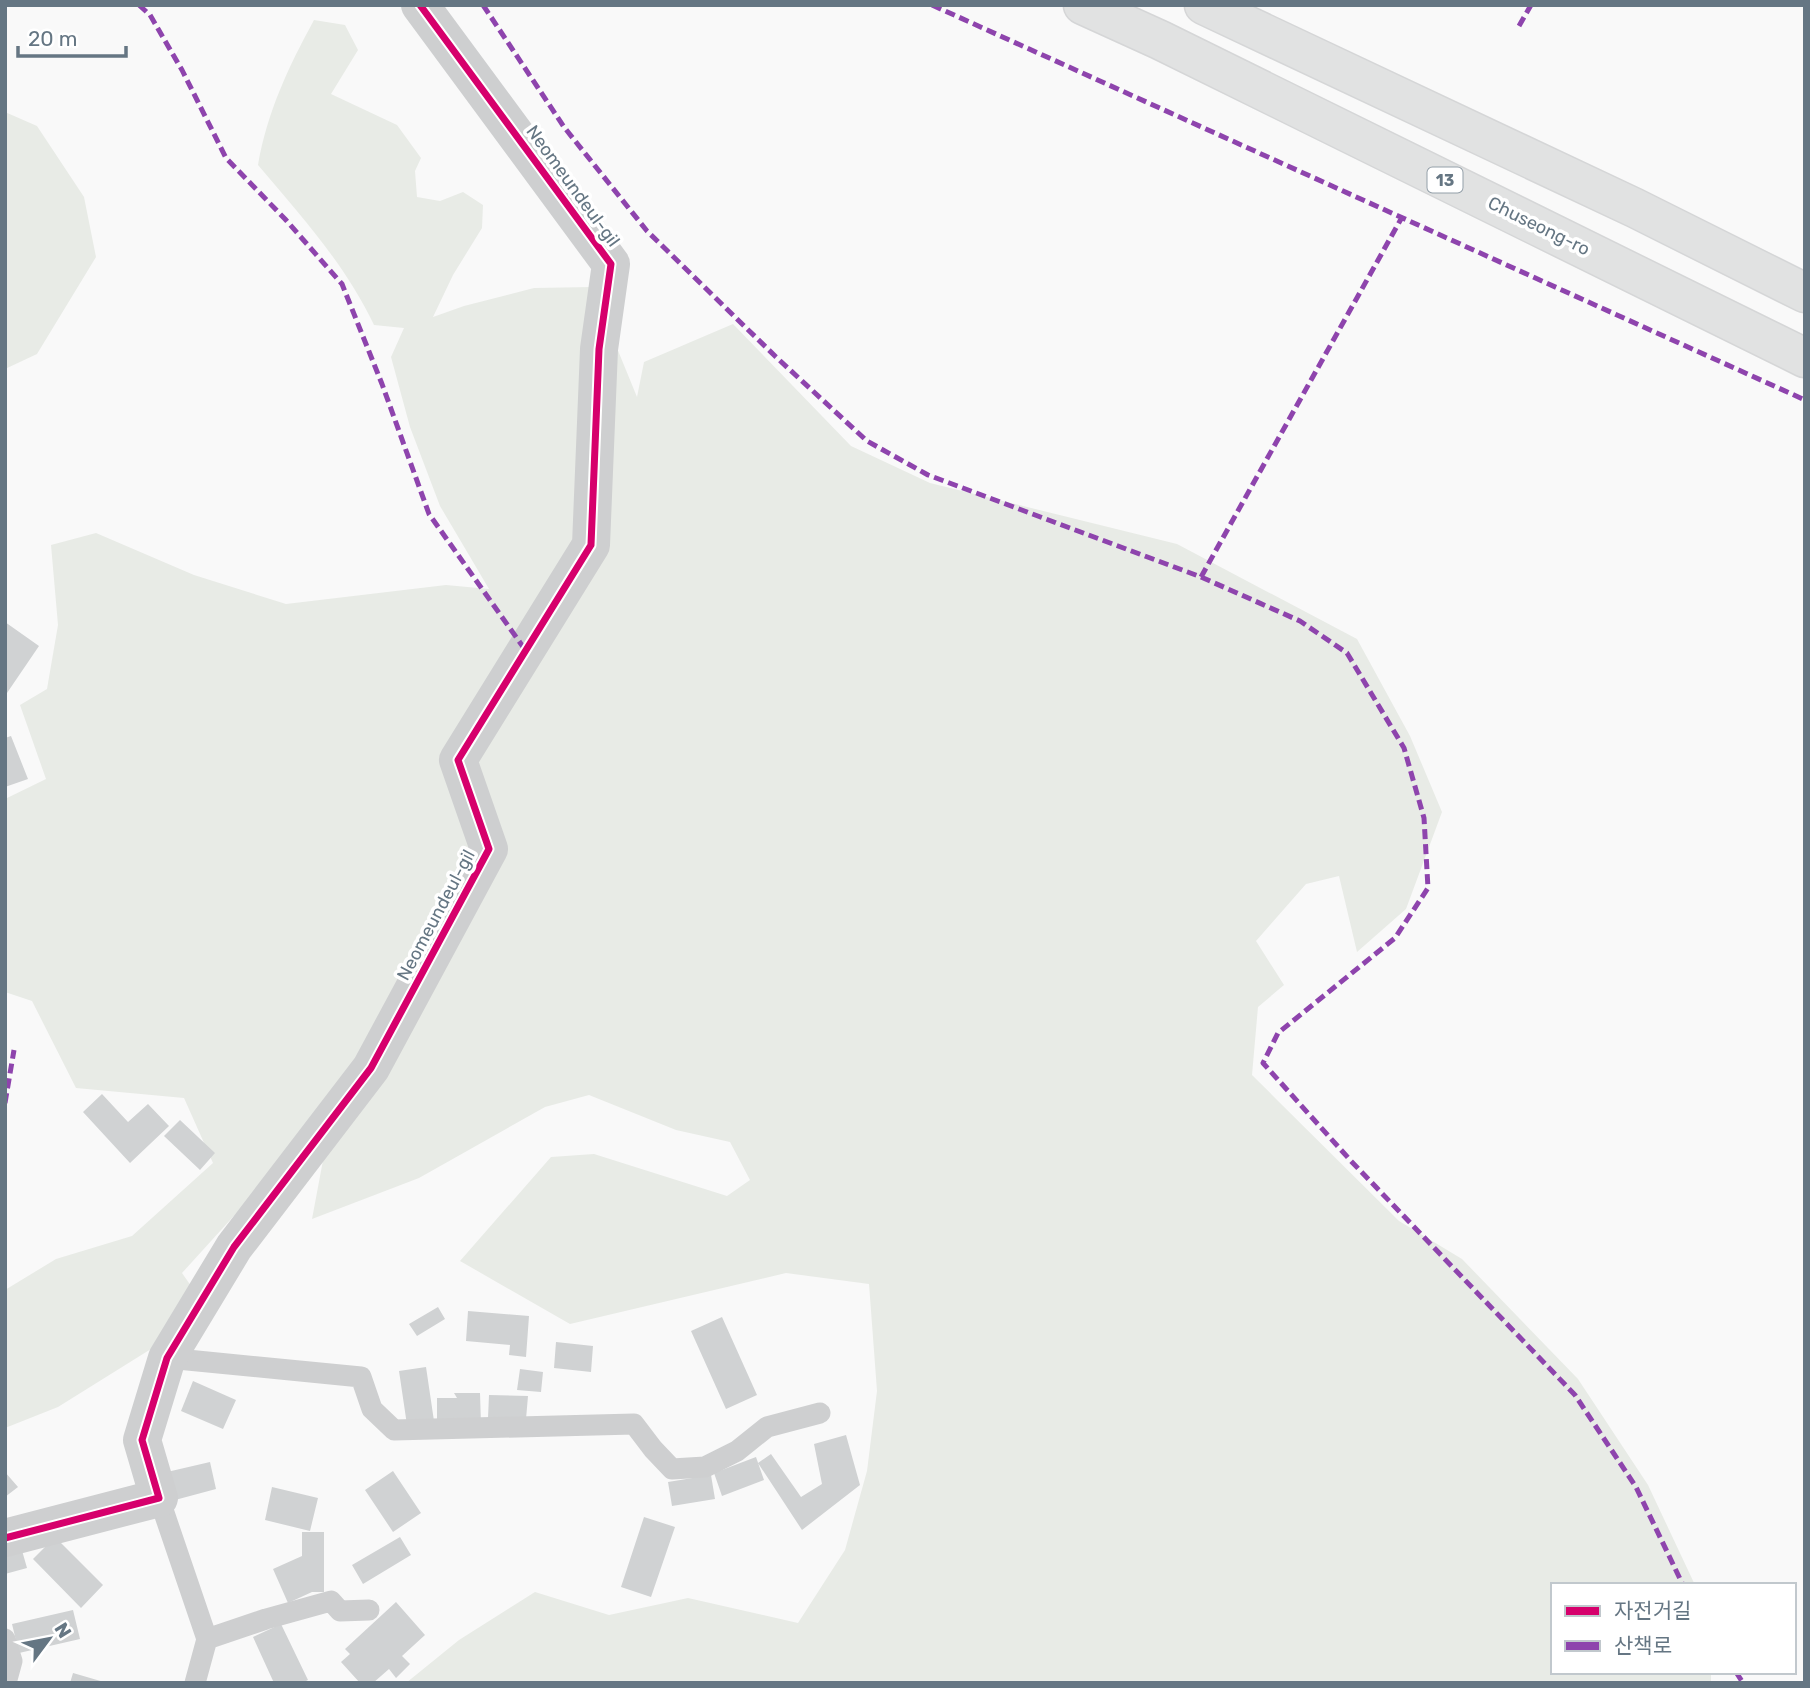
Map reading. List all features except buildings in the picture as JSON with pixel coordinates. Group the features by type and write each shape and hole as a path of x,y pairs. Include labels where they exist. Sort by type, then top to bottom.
{"main road":[{"name":"Chuseong-ro","path":"1083,5 1160,40 1805,358"},
{"path":"1204,5 1635,208 1805,293"}],"street":[{"name":"Neomeundeul-gil","path":"159,1497 142,1440 167,1359 234,1247 371,1068 489,849 458,760 592,545 599,349 611,264 420,5"},
{"path":"5,1538 159,1497"}],"lane":[{"path":"167,1359 361,1377 372,1409 394,1430 634,1424 671,1469 705,1467 737,1451 767,1427 820,1413"},
{"name":"Neomeundeul-gil","path":"159,1497 207,1639"},
{"path":"195,1683 207,1639 331,1601 340,1611 369,1610"},
{"path":"5,1639 12,1661 6,1683"}],"shaded area":[{"path":"314,20 345,25 358,50 331,94 397,125 421,158 415,171 417,197 440,201 463,192 483,205 482,228 453,275 433,317 534,288 592,287 637,397 644,362 733,324 851,446 930,483 1177,544 1357,639 1410,736 1442,812 1406,909 1357,952 1339,876 1306,884 1256,941 1284,985 1258,1007 1252,1075 1399,1221 1462,1259 1578,1379 1648,1485 1694,1583 1551,1583 1551,1674 1711,1674 1711,1683 406,1683 459,1640 535,1592 609,1615 688,1598 798,1623 845,1550 867,1471 877,1391 869,1284 786,1273 570,1324 460,1261 551,1157 594,1154 727,1196 750,1180 730,1142 676,1130 589,1095 545,1107 419,1178 312,1219 324,1155 251,1197 182,1273 196,1293 167,1339 58,1407 5,1428 5,1290 56,1259 132,1236 213,1163 184,1098 76,1088 32,1001 5,992 5,799 46,779 20,705 47,689 58,625 51,545 96,533 194,575 286,604 446,585 489,589 440,506 410,427 391,357 404,328 374,325 336,261 258,165 267,126 296,55"},
{"path":"5,112 37,126 84,197 96,257 37,354 5,369"}],"marked path":[{"path":"139,5 150,15 182,70 226,158 342,284 429,514 526,651"},
{"path":"483,5 564,127 647,231 867,441 928,475 1201,577 1401,219"},
{"path":"932,5 1805,400"},
{"path":"1519,26 1531,5"},
{"path":"1201,577 1300,621 1347,653 1404,748 1424,818 1428,888 1395,938 1278,1033 1263,1063 1351,1161 1575,1395 1636,1487 1682,1583"},
{"path":"5,1103 14,1050"},
{"path":"1737,1674 1743,1683"}],"cycle path":[{"path":"5,1538 159,1498 142,1440 167,1358 234,1247 371,1068 489,849 458,760 591,545 599,349 611,264 420,5"}]}
